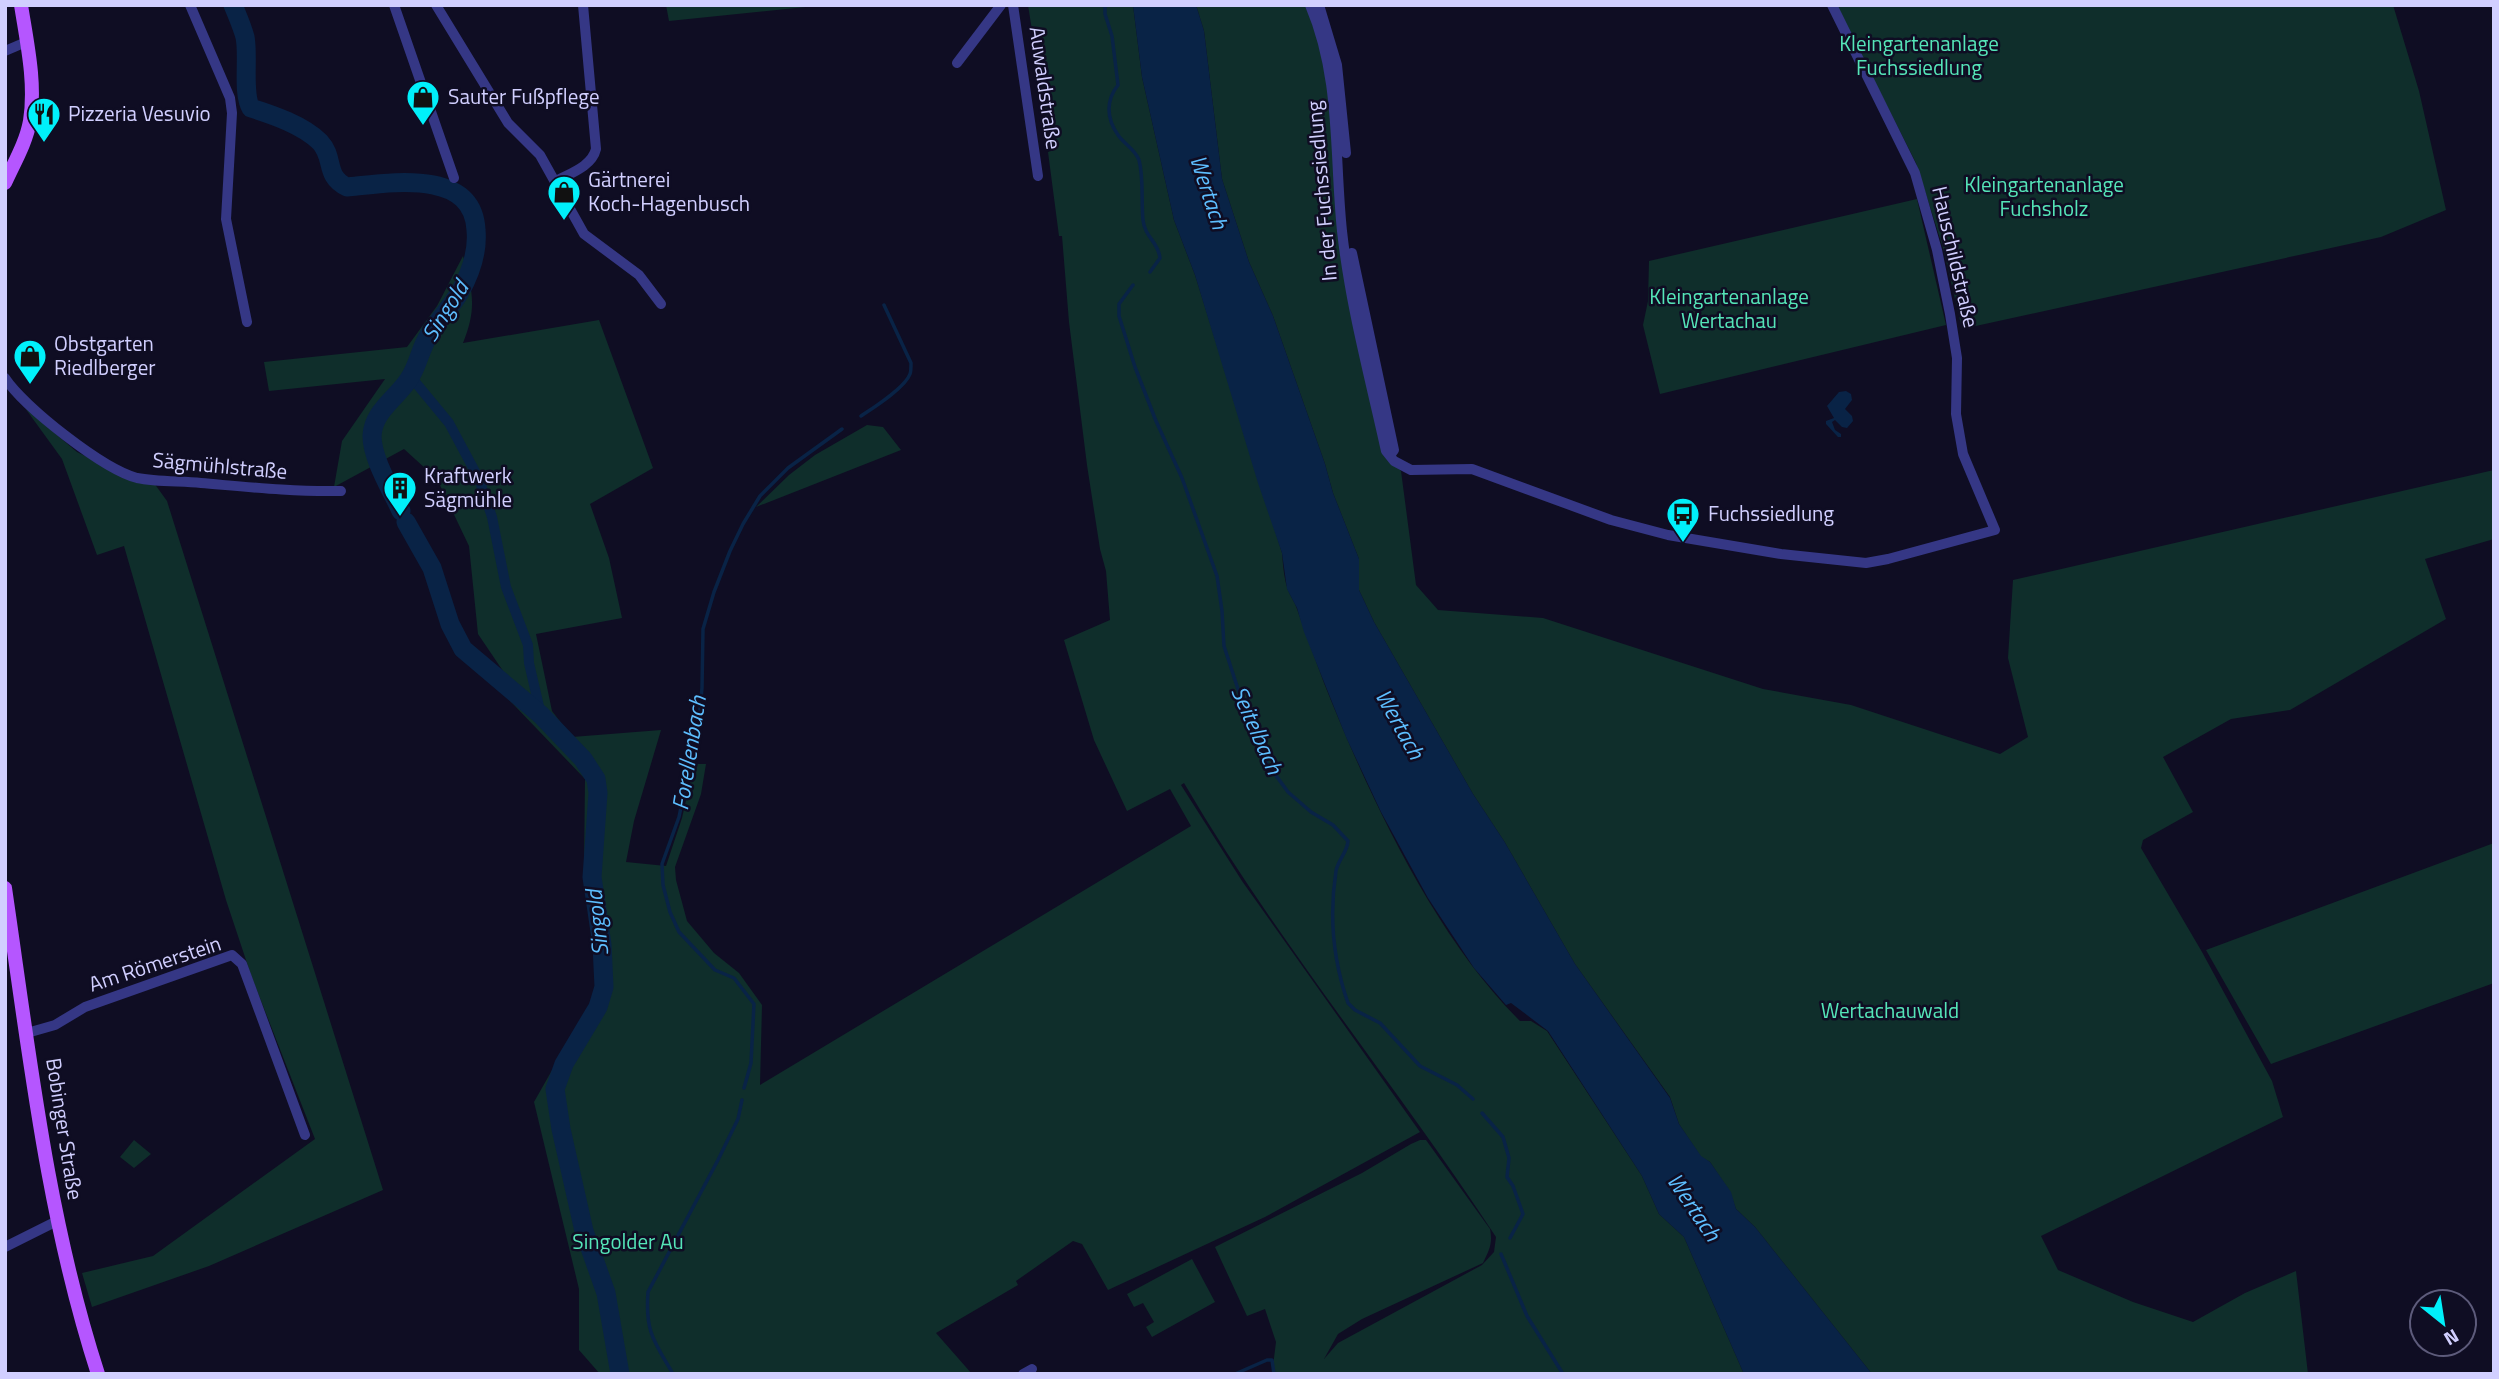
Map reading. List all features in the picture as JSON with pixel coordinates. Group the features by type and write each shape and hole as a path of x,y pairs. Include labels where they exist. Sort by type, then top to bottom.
{"main road":[{"path":"5,183 29,124 32,90 21,5"},
{"name":"Bobinger Straße","path":"5,888 57,1221 80,1315 99,1374"}],"street":[{"path":"190,5 230,98 232,113 226,219 247,322"},
{"path":"394,5 454,178"},
{"path":"436,5 508,122 540,155 584,234 639,275 661,304"},
{"path":"556,181 589,163 594,158 596,149 583,5"},
{"path":"957,63 1001,5"},
{"name":"Auwaldstraße","path":"1013,5 1038,176"},
{"name":"In der Fuchssiedlung","path":"1310,5 1330,68 1349,285 1386,451 1391,454 1394,450 1348,228 1345,127 1338,65 1319,5"},
{"name":"Hauschildstraße","path":"1391,454 1394,461 1411,470 1472,469 1611,520 1668,536 1781,554 1866,563 1995,530 1963,454 1955,414 1957,358 1950,314 1937,250 1915,173 1832,5"},
{"path":"5,51 26,42"},
{"name":"Sägmühlstraße","path":"5,377 13,390 65,436 98,458 136,478 297,492 341,491"},
{"name":"Am Römerstein","path":"27,1033 55,1025 85,1007 232,955 242,964 305,1135"},
{"path":"5,1247 57,1221"}],"green space":[{"path":"666,5 825,5 669,21"},
{"name":"Singolder Au","path":"1028,5 1133,5 1142,77 1174,220 1195,275 1282,553 1288,590 1362,772 1407,862 1459,948 1520,1021 1531,1021 1547,1031 1642,1176 1659,1214 1684,1237 1744,1374 1272,1374 1276,1342 1265,1309 1247,1316 1215,1247 1362,1173 1411,1144 1426,1140 1490,1229 1491,1243 1483,1263 1362,1319 1338,1334 1324,1359 1338,1343 1482,1265 1494,1252 1496,1237 1418,1123 1297,956 1220,842 1184,783 1181,785 1242,881 1420,1132 1265,1217 1108,1290 1082,1244 1073,1241 1016,1281 1018,1285 936,1333 972,1374 600,1374 579,1350 579,1289 534,1102 594,996 598,953 584,865 585,779 493,683 503,671 478,634 469,546 437,479 404,449 334,487 342,441 385,379 269,391 264,362 407,347 437,306 463,256 472,310 463,343 599,320 653,468 590,504 609,558 622,618 536,634 552,711 572,737 661,730 634,821 626,862 666,866 682,818 694,764 706,764 701,794 675,867 676,880 687,921 714,953 739,973 762,1005 760,1085 1191,826 1170,789 1127,811 1094,740 1064,640 1110,620 1106,571 1087,465 1069,322 1062,236 1059,236 1048,152 1051,151"},
{"name":"Wertachauwald","path":"1196,5 1309,5 1329,68 1341,228 1393,462 1401,471 1416,585 1438,610 1543,618 1763,689 1851,705 2000,754 2028,737 2008,658 2013,580 2494,470 2494,539 2425,559 2446,619 2290,710 2231,719 2163,757 2193,812 2143,840 2141,848 2202,952 2272,1081 2283,1117 2041,1236 2058,1270 2133,1302 2193,1322 2245,1293 2296,1271 2308,1374 1872,1374 1755,1227 1736,1209 1730,1192 1710,1162 1701,1157 1679,1124 1670,1097 1575,964 1504,841 1473,794 1374,622 1359,590 1359,559 1333,493 1273,316 1249,262 1222,179 1204,31"},
{"name":"Kleingartenanlage Fuchsholz","path":"1836,5 2393,5 2419,91 2446,210 2381,237 1962,329 1943,248 1916,163"},
{"name":"Kleingartenanlage Wertachau","path":"1917,199 1946,325 1660,394 1643,325 1648,301 1649,261"},
{"path":"25,408 77,452 132,479 154,483 167,501 383,1190 209,1266 92,1307 82,1273 153,1256 315,1139 251,975 226,900 124,546 97,555 62,459"},
{"path":"867,425 883,427 901,450 756,507 789,475 815,455"},
{"path":"2494,843 2494,983 2271,1064 2206,950"},
{"path":"134,1140 151,1154 134,1168 120,1157"},
{"path":"1192,1259 1215,1302 1152,1337 1146,1327 1154,1322 1143,1303 1134,1307 1127,1294"}],"water":[{"name":"Wertach","path":"1133,5 1196,5 1204,31 1222,179 1249,262 1273,316 1333,493 1359,559 1359,590 1374,622 1575,964 1670,1098 1679,1124 1731,1192 1736,1209 1755,1227 1872,1374 1744,1374 1684,1237 1659,1214 1642,1176 1548,1031 1511,1003 1506,1005 1474,968 1428,898 1381,812 1346,737 1297,608 1287,589 1282,553 1195,275 1174,220 1142,77"},
{"path":"1846,391 1851,394 1852,400 1845,409 1853,421 1847,428 1835,420 1832,422 1835,430 1841,434 1841,437 1838,437 1826,424 1826,421 1834,418 1827,406 1839,392"}],"waterway":[{"name":"Singold","path":"233,5 245,37 247,94 251,108 287,121 313,136 325,148 335,178 347,187 405,182 426,184 445,188 460,197 471,210 476,238 467,278 429,335 409,379 381,412 373,427 375,455 401,511"},
{"path":"1105,5 1118,85 1111,97 1111,122 1139,160 1144,226 1157,247 1160,258 1150,272"},
{"name":"Seitelbach","path":"1133,285 1119,304 1119,316 1135,367 1182,478 1217,576 1224,646 1248,720 1267,763 1288,792 1311,812 1333,825 1348,841 1336,871 1333,905 1336,954 1348,1003 1355,1010 1380,1023 1420,1066 1457,1085 1473,1099"},
{"name":"Forellenbach","path":"861,416 895,391 910,373 911,363 884,305"},
{"path":"411,377 449,423 479,479 492,517 506,587 528,645 529,663 541,715"},
{"name":"Forellenbach","path":"744,1088 751,1063 754,1004 734,978 715,970 679,932 663,885 662,864 679,817 699,719 703,629 730,551 760,496 788,468 842,429"},
{"name":"Singold","path":"406,522 432,568 450,624 463,649 541,715 583,759 596,779 598,793 592,877 602,945 604,987 598,1007 564,1064 555,1089 561,1129 584,1231 606,1293 620,1374"},
{"name":"Forellenbach","path":"673,1374 652,1336 648,1317 648,1292 718,1160 738,1119 742,1100"},
{"path":"1482,1113 1503,1137 1509,1158 1507,1177 1523,1214 1510,1238"},
{"path":"1501,1254 1527,1316 1563,1374"},
{"name":"Forellenbach","path":"1235,1374 1267,1360 1272,1360 1274,1374"}],"place":[{"name":"Sauter Fußpflege","path":"423,127"},
{"name":"Pizzeria Vesuvio","path":"44,144"},
{"name":"Gärtnerei Koch-Hagenbusch","path":"564,222"},
{"name":"Obstgarten Riedlberger","path":"30,386"},
{"name":"Kraftwerk Sägmühle","path":"400,518"},
{"name":"Fuchssiedlung","path":"1683,544"}],"park label":[{"name":"Kleingartenanlage Fuchssiedlung","path":"1919,56"}]}
